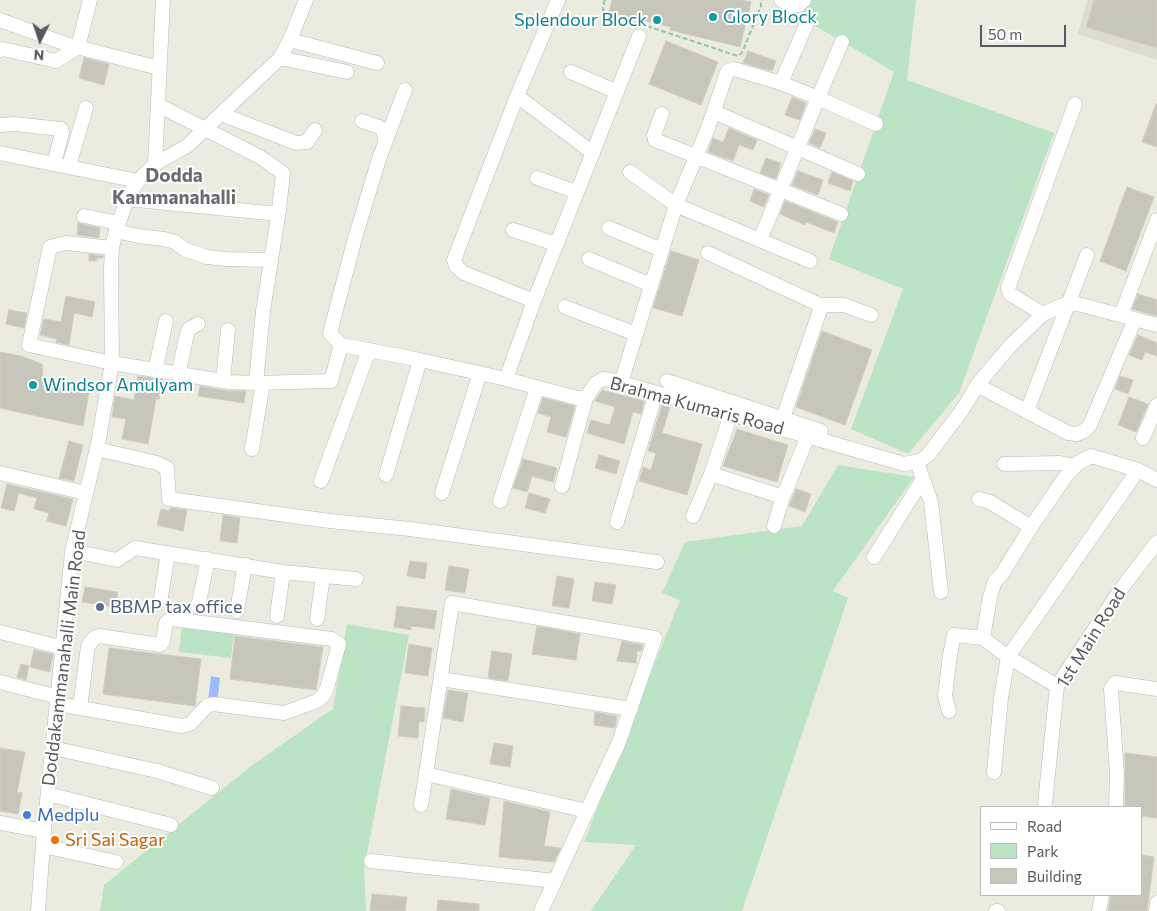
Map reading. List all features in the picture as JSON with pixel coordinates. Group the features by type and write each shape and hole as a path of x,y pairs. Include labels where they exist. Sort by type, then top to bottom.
{"street":[{"path":"0,50 3,49 56,62 78,47 90,0"},
{"path":"155,164 163,0"},
{"name":"Doddakammanahalli Main Road","path":"38,911 44,831 73,551 97,449 112,363 112,248 117,227 127,199 138,180 155,164 187,146 280,58 290,40 306,0"},
{"path":"534,301 464,273 456,266 454,260 517,96 558,0"},
{"path":"781,0 792,6 804,0"},
{"path":"0,20 78,47 160,68"},
{"path":"781,83 807,23"},
{"path":"506,379 556,244 639,36"},
{"path":"290,40 377,64"},
{"path":"760,240 842,42"},
{"path":"280,58 347,72"},
{"path":"621,384 676,205 714,112 726,75 731,69 781,83 876,124"},
{"path":"571,72 618,92"},
{"path":"112,248 66,243 50,247 29,345 155,371 223,381 260,383 331,381 341,345 330,333 355,238 385,140 405,90"},
{"path":"517,96 593,153"},
{"path":"1043,314 1010,294 1008,288 1074,104"},
{"path":"158,105 260,157 283,173 263,311 260,383 252,449"},
{"path":"69,166 86,108"},
{"path":"714,112 858,174"},
{"path":"221,114 296,143 307,142 315,130"},
{"path":"662,114 654,135 655,140 841,214"},
{"path":"362,122 383,130 385,140"},
{"path":"0,125 14,124 61,129 62,133 54,163"},
{"path":"0,153 138,180"},
{"path":"630,172 676,205 810,261"},
{"path":"537,178 577,192"},
{"path":"127,199 278,214"},
{"path":"84,216 138,236 175,242 186,250 207,257 271,260"},
{"path":"1121,315 1157,220"},
{"path":"609,228 662,250"},
{"path":"513,230 556,244"},
{"path":"708,253 820,305 844,305 871,315"},
{"path":"1027,411 1087,255"},
{"path":"589,259 652,285"},
{"path":"941,592 931,502 917,462 928,455 963,409 977,385 1010,346 1043,314 1062,305 1078,304 1157,325"},
{"path":"783,418 820,310 820,305"},
{"path":"565,307 636,334"},
{"path":"977,385 1068,433 1077,434 1084,431 1090,425 1135,319"},
{"path":"155,371 166,321"},
{"path":"178,375 187,334 189,329 198,324"},
{"path":"223,381 228,330"},
{"name":"Brahma Kumaris Road","path":"341,345 480,373 577,398 586,398 596,383 603,379 904,464 917,462"},
{"path":"322,481 369,350"},
{"path":"386,475 420,360"},
{"path":"442,493 480,373"},
{"path":"667,381 858,443 864,452"},
{"path":"500,501 537,388"},
{"path":"617,522 656,393"},
{"path":"562,486 586,398"},
{"path":"1142,438 1157,405"},
{"path":"693,516 711,474 731,414"},
{"path":"774,526 783,497 808,436"},
{"path":"97,449 157,463 167,468 169,499 657,562"},
{"path":"983,638 990,596 995,581 1002,574 1030,527 1078,463 1091,456 1138,470 1157,480"},
{"path":"1004,464 1060,463 1075,466"},
{"path":"994,772 1001,698 1008,657 1138,470"},
{"path":"0,473 86,493"},
{"path":"711,474 783,497"},
{"path":"874,558 923,479"},
{"path":"980,499 990,502 1030,527"},
{"name":"1st Main Road","path":"1046,804 1058,686 1120,589 1157,542"},
{"path":"73,551 117,560 135,548 283,572 356,579"},
{"path":"161,597 168,553"},
{"path":"198,608 208,559"},
{"path":"237,611 245,565"},
{"path":"277,616 283,572"},
{"path":"317,619 324,576"},
{"path":"421,805 452,603 655,638 620,742 541,911"},
{"path":"0,682 58,699 81,702 182,726 190,724 207,706 213,704 284,713 293,711 323,696 327,688 338,644 332,639 171,619 166,623 164,641 160,645 98,636 94,638 88,646 81,702"},
{"path":"0,632 56,646 63,643"},
{"path":"948,711 945,696 954,635 983,638 1008,657 1058,686"},
{"path":"440,679 631,709"},
{"path":"1116,806 1117,774 1110,689 1115,683 1157,689"},
{"path":"53,748 157,771 212,788"},
{"path":"426,774 588,811"},
{"path":"48,794 171,825"},
{"path":"0,823 44,831"},
{"path":"43,846 116,862"},
{"path":"371,861 555,881"},
{"path":"1099,911 1102,896"},
{"path":"1156,911 1157,903"}],"path":[{"path":"605,0 602,6 606,12 738,56 742,54 758,14 760,0"}],"shaded area":[{"path":"1087,0 1157,0 1157,60 1078,34"}],"green space":[{"path":"807,0 916,0 907,80 1054,133 959,393 908,454 851,429 903,289 829,259 894,72 800,17"},
{"path":"838,465 914,477 833,591 848,598 742,911 591,911 636,845 584,842 680,600 662,593 685,542 802,526"},
{"path":"347,624 409,635 364,869 366,911 100,911 104,885 255,763 333,709"},
{"path":"182,627 234,633 231,658 179,652"}],"water":[{"path":"211,676 220,678 217,703 208,702"}],"building":[{"name":"Glory Block","path":"612,0 741,0 751,2 740,47 670,30 671,27 609,12"},
{"path":"1094,0 1157,0 1157,48 1086,27"},
{"path":"666,41 718,62 701,105 649,84"},
{"path":"748,51 776,61 772,71 743,63"},
{"path":"84,58 109,64 104,85 79,78"},
{"path":"792,97 806,103 800,120 785,115"},
{"path":"1157,104 1157,147 1142,142"},
{"path":"729,128 757,140 753,150 739,145 733,161 708,152 713,138 723,142"},
{"path":"815,129 826,133 820,148 809,143"},
{"path":"766,158 781,163 776,179 760,173"},
{"path":"798,171 823,180 818,195 792,185"},
{"path":"832,172 853,181 850,191 828,183"},
{"path":"1127,187 1154,197 1126,271 1100,261"},
{"path":"754,189 769,195 764,207 750,201"},
{"path":"785,201 838,222 834,233 806,222 805,225 780,214"},
{"path":"78,223 100,228 99,238 77,235"},
{"path":"671,251 699,260 682,316 653,308"},
{"path":"89,254 103,256 103,258 89,261"},
{"path":"1138,294 1157,300 1157,316 1132,309"},
{"path":"66,296 95,302 92,317 74,313 69,345 56,342 57,339 40,335 44,319 61,322"},
{"path":"9,310 27,313 24,328 6,324"},
{"path":"822,331 872,350 845,425 796,407"},
{"path":"1138,335 1157,343 1157,356 1145,352 1142,360 1129,355"},
{"name":"Windsor Amulyam","path":"0,352 21,356 42,364 43,379 89,392 83,426 0,408"},
{"path":"138,376 163,380 159,399 156,399 148,444 122,439 126,419 112,417 115,396 134,400"},
{"path":"1120,376 1133,380 1128,394 1115,389"},
{"path":"200,386 228,391 246,391 244,403 198,396"},
{"path":"602,390 644,401 641,414 633,412 624,444 587,433 591,420 610,424 615,407 595,401"},
{"path":"1129,397 1148,404 1136,432 1118,425"},
{"path":"543,398 575,406 566,437 547,432 551,417 538,413"},
{"path":"662,405 670,407 662,433 702,444 687,495 639,481 643,467 651,470 656,453 648,451"},
{"path":"737,429 788,445 777,482 723,466"},
{"path":"69,441 83,445 74,481 59,478"},
{"path":"599,455 620,461 616,474 595,468"},
{"path":"523,459 557,468 553,482 532,476 527,492 513,488"},
{"path":"7,484 73,499 66,526 47,521 49,513 34,509 37,498 19,493 14,511 1,508"},
{"path":"796,489 811,494 805,512 789,506"},
{"path":"529,493 550,499 545,513 525,508"},
{"path":"170,508 187,510 183,531 157,525 161,509 169,511"},
{"path":"223,515 240,518 237,543 220,541"},
{"path":"410,561 427,563 425,579 407,576"},
{"path":"449,566 469,569 465,593 445,590"},
{"path":"557,576 574,579 569,608 552,606"},
{"path":"595,582 616,585 612,604 592,601"},
{"path":"85,587 118,592 115,607 82,602"},
{"path":"397,606 437,611 434,629 411,626 411,630 394,627"},
{"path":"537,626 580,634 576,660 532,654"},
{"path":"235,636 323,647 316,690 230,679"},
{"path":"622,641 643,645 641,651 637,651 636,663 617,661"},
{"path":"409,644 432,648 428,676 405,673"},
{"path":"109,648 201,659 195,706 103,694"},
{"path":"34,650 53,654 50,672 30,667"},
{"path":"492,651 512,654 508,681 488,678"},
{"path":"21,664 29,666 26,680 17,677"},
{"path":"448,690 468,693 463,722 443,718"},
{"path":"401,706 425,708 424,722 419,721 418,738 398,736"},
{"path":"595,712 617,716 615,728 594,725"},
{"path":"494,743 513,746 510,767 490,764"},
{"path":"0,748 25,752 17,792 22,793 18,814 0,811"},
{"path":"1125,753 1157,757 1157,818 1142,816 1142,806 1125,806"},
{"path":"451,789 490,798 485,825 446,819"},
{"path":"504,801 550,812 544,846 561,848 554,862 499,857"},
{"path":"1142,855 1154,857 1147,911 1108,911 1111,896 1142,896"},
{"path":"372,894 407,897 405,911 370,911"},
{"path":"438,900 479,904 479,911 437,911"}],"place":[{"name":"Glory Block","path":"713,17"},
{"name":"Splendour Block","path":"657,20"},
{"name":"Windsor Amulyam","path":"33,385"},
{"name":"BBMP tax office","path":"100,607"},
{"name":"Medplu","path":"27,815"},
{"name":"Sri Sai Sagar","path":"55,840"}],"district":[{"name":"Dodda Kammanahalli","path":"174,187"}]}
